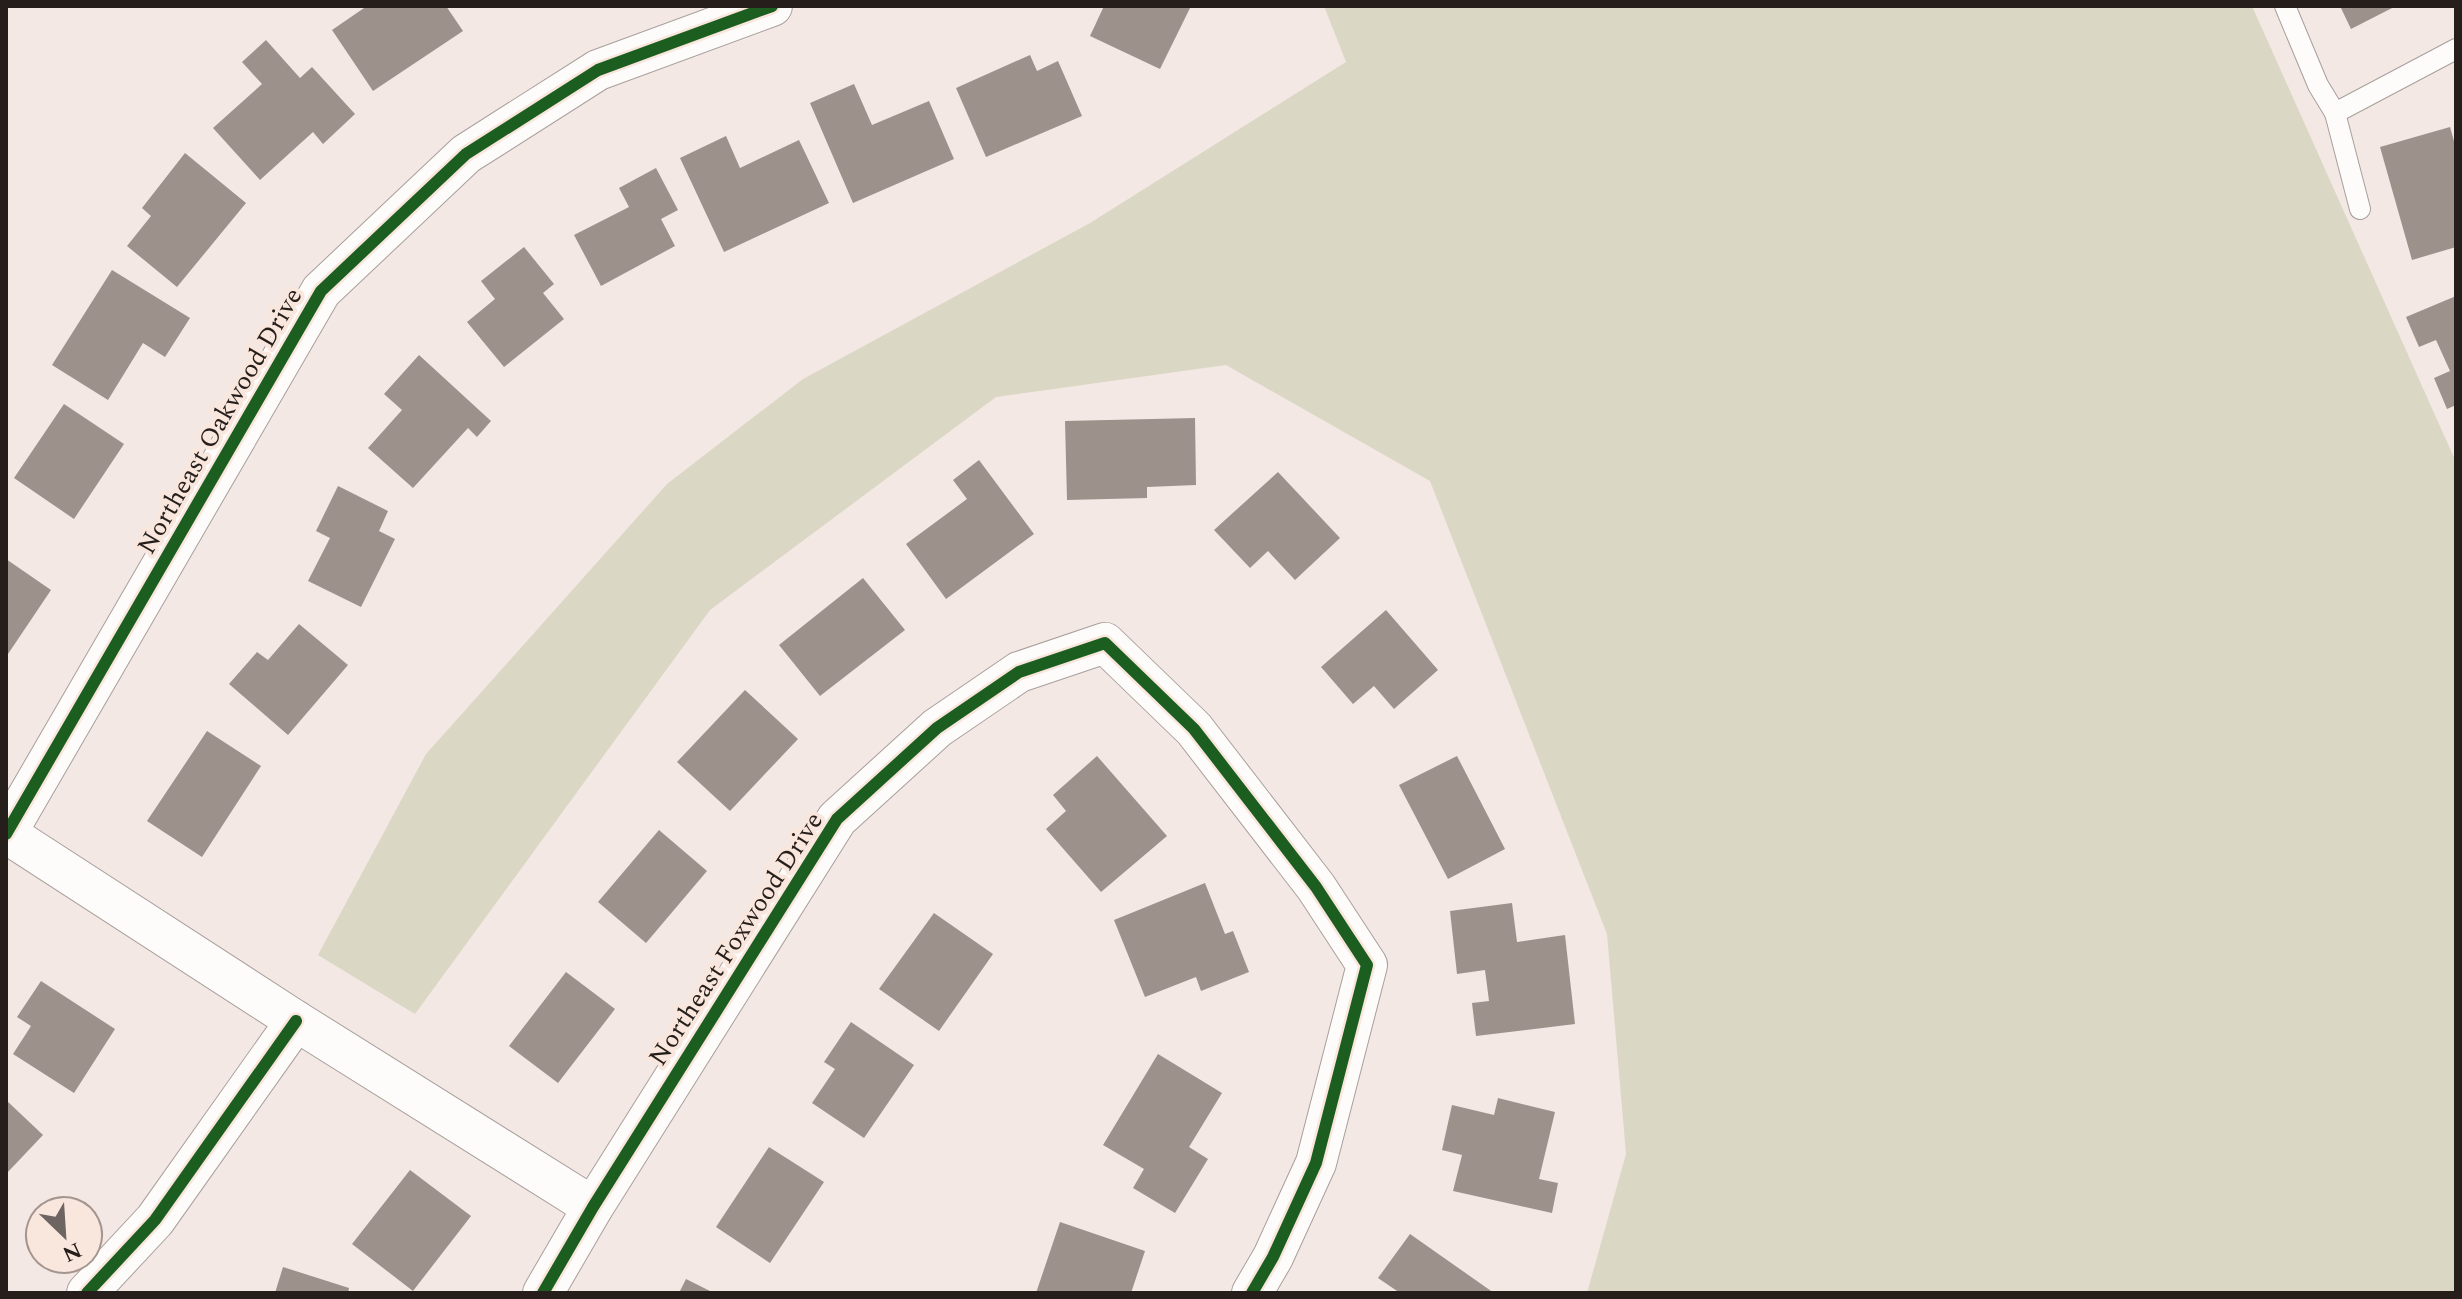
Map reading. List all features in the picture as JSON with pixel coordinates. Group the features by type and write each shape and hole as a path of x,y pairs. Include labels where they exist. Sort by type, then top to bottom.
{"street":[{"name":"Northeast Oakwood Drive","path":"6,833 321,291 466,154 585,78 598,70 772,6"},
{"name":"Northeast Foxwood Drive","path":"543,1293 593,1207 837,819 937,728 1019,672 1105,643 1194,729 1316,887 1367,965 1316,1163 1273,1257 1252,1293"},
{"path":"6,833 296,1021 593,1207"},
{"path":"87,1293 155,1220 296,1021"}],"lane":[{"path":"2285,6 2318,85 2335,113 2360,209"},
{"path":"2335,113 2456,49"}],"shaded area":[{"path":"1324,6 2252,6 2456,462 2456,1293 1587,1293 1626,1154 1607,934 1430,481 1226,365 996,397 710,610 415,1014 318,955 426,754 667,484 803,379 1090,223 1346,62"}],"building":[{"path":"367,6 446,6 463,31 373,91 332,30"},
{"path":"1104,6 1191,6 1160,69 1090,36"},
{"path":"2340,6 2396,6 2351,29"},
{"path":"266,40 300,78 312,67 355,114 323,144 313,132 260,180 213,128 262,84 242,62"},
{"path":"1030,55 1037,71 1058,61 1082,116 986,157 956,88"},
{"path":"854,84 872,125 929,101 954,159 853,203 810,103"},
{"path":"2450,127 2456,148 2456,247 2412,260 2380,147"},
{"path":"726,136 740,168 799,140 829,203 724,252 680,158"},
{"path":"185,153 246,203 177,287 127,246 151,216 142,208"},
{"path":"656,168 678,210 661,219 675,246 601,286 574,235 629,207 619,188"},
{"path":"524,247 554,284 543,293 564,319 504,367 467,322 495,299 481,281"},
{"path":"112,270 190,318 165,357 143,343 108,400 52,365"},
{"path":"2456,296 2456,405 2447,409 2434,378 2450,371 2436,340 2419,347 2406,317"},
{"path":"419,355 491,421 477,437 468,428 413,488 368,448 402,410 384,394"},
{"path":"64,404 124,444 74,519 14,478"},
{"path":"1195,418 1196,485 1147,487 1147,498 1067,500 1065,421"},
{"path":"979,460 1034,534 946,599 906,544 967,499 953,480"},
{"path":"1278,472 1340,538 1295,580 1268,551 1250,568 1214,530"},
{"path":"338,486 388,511 379,531 395,539 361,607 308,581 330,538 316,531"},
{"path":"6,559 51,590 6,657"},
{"path":"863,578 905,630 820,696 779,645"},
{"path":"1386,610 1438,670 1394,709 1374,686 1353,704 1321,667"},
{"path":"299,624 348,665 288,735 229,684 257,652 268,660"},
{"path":"745,690 798,739 730,811 677,762"},
{"path":"207,731 261,766 202,857 147,821"},
{"path":"1097,756 1167,836 1101,892 1046,829 1066,811 1053,795"},
{"path":"1457,756 1505,849 1448,879 1399,785"},
{"path":"659,830 707,871 646,943 598,902"},
{"path":"1205,883 1225,934 1233,931 1249,972 1201,991 1196,977 1145,997 1114,920"},
{"path":"1512,903 1517,942 1565,935 1575,1024 1476,1036 1472,1003 1489,1001 1485,970 1457,974 1450,911"},
{"path":"934,913 993,954 939,1031 879,989"},
{"path":"566,972 615,1009 558,1083 509,1046"},
{"path":"41,981 115,1029 74,1093 13,1054 31,1026 17,1017"},
{"path":"851,1022 914,1065 864,1138 812,1103 835,1069 824,1062"},
{"path":"1158,1054 1222,1093 1189,1147 1208,1159 1175,1213 1133,1188 1144,1169 1103,1145"},
{"path":"1498,1098 1555,1112 1539,1179 1558,1183 1552,1213 1453,1191 1462,1155 1442,1150 1452,1105 1494,1115"},
{"path":"6,1100 43,1135 6,1174"},
{"path":"769,1147 824,1182 770,1263 716,1227"},
{"path":"410,1170 471,1216 413,1291 352,1244"},
{"path":"1060,1222 1145,1251 1131,1293 1036,1293"},
{"path":"1410,1234 1494,1293 1400,1293 1378,1278"},
{"path":"283,1267 349,1288 348,1293 275,1293"},
{"path":"686,1279 714,1293 679,1293"}],"cycle path":[{"path":"6,834 321,291 466,154 598,70 772,6"},
{"path":"543,1293 593,1207 837,819 937,728 1019,672 1105,643 1194,729 1316,887 1367,965 1316,1163 1273,1257 1252,1293"},
{"path":"87,1293 155,1220 296,1021"}]}
